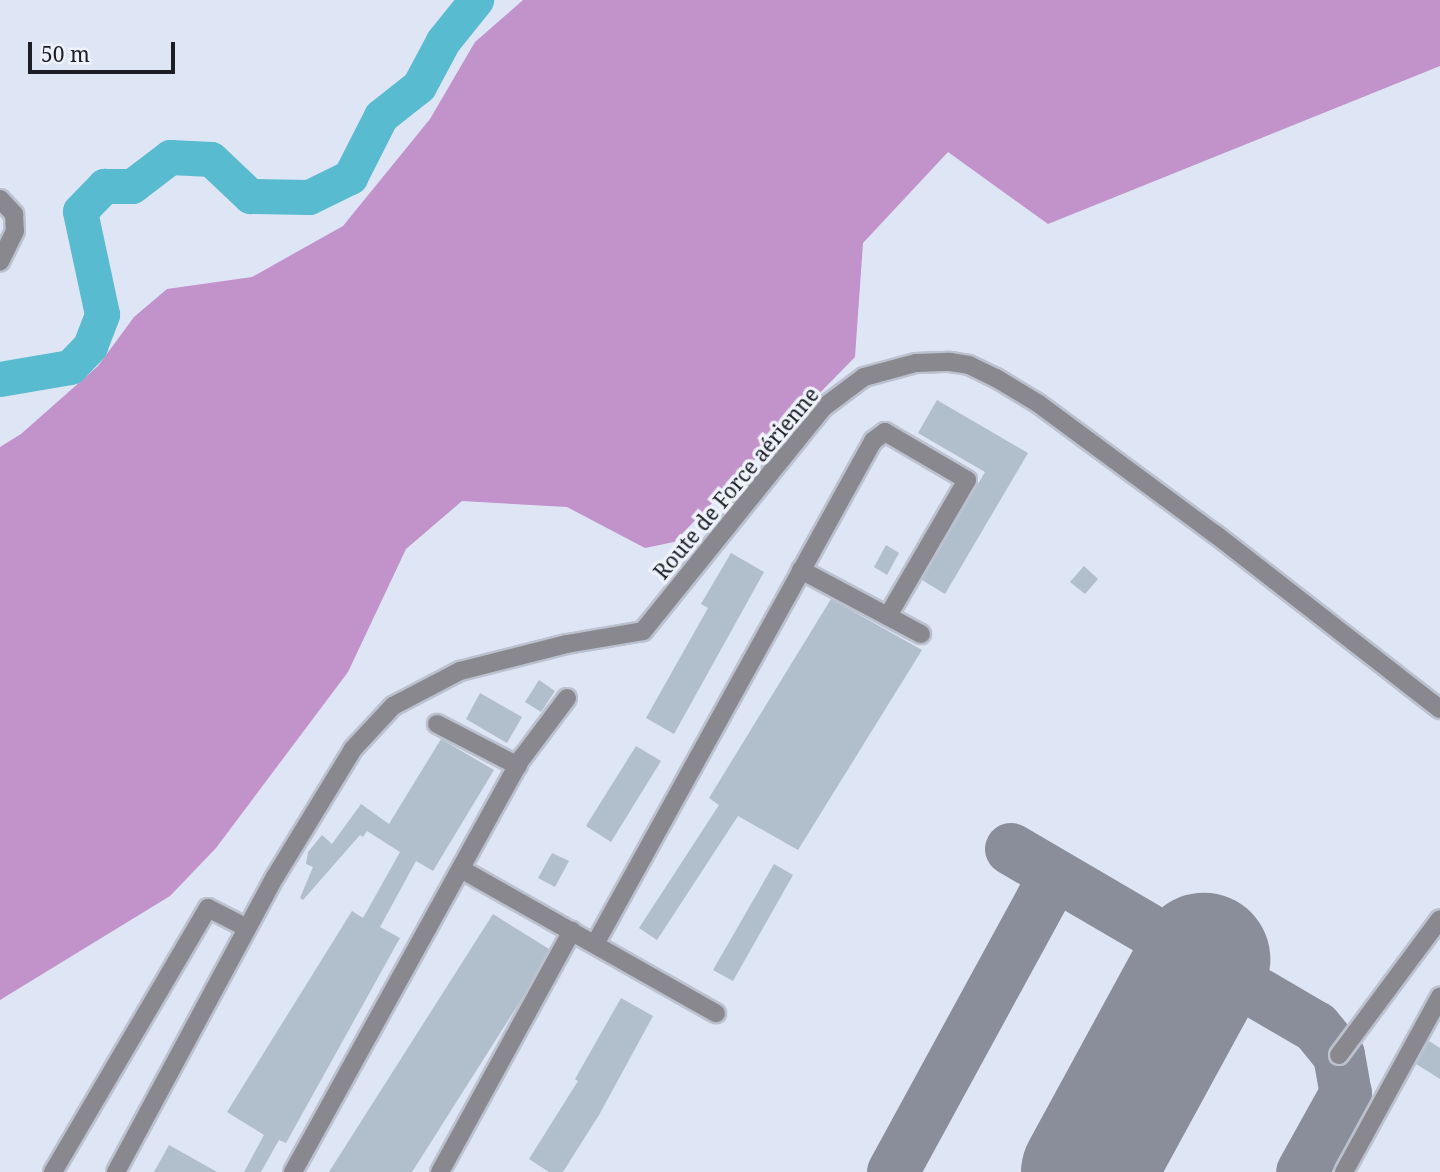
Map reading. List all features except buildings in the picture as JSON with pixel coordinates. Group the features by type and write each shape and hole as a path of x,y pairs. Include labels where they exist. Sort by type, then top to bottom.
{"street":[{"path":"0,199 15,214 15,231 0,262"},
{"name":"Route de Force aérienne","path":"116,1172 275,877 352,749 393,706 460,671 567,644 643,631 824,407 864,377 916,363 969,365 1039,404 1215,534 1440,709"},
{"path":"594,944 873,441 885,432 967,480 888,617"},
{"path":"801,570 921,634"},
{"path":"293,1172 518,766 567,698"},
{"path":"437,724 518,766"},
{"path":"461,869 716,1013"},
{"path":"53,1172 208,908 247,928"},
{"path":"1339,1055 1440,919"},
{"path":"440,1172 572,931"},
{"path":"1344,1172 1440,997"}],"shaded area":[{"path":"523,0 1440,0 1440,66 1048,224 948,152 863,243 855,357 674,542 645,548 567,507 462,501 406,549 348,672 216,848 170,896 0,1000 0,447 21,434 98,366 134,317 167,289 252,277 343,226 430,119 475,42"}],"waterway":[{"path":"0,379 70,367 90,346 102,314 80,211 104,186 132,186 170,157 211,159 250,196 309,197 350,177 381,116 419,86 443,41 476,0"}],"taxiway":[{"path":"1011,849 1316,1027 1339,1055 1346,1093 1302,1172"},
{"path":"893,1172 1055,875"}],"runway":[{"path":"1087,1172 1203,959"}]}
